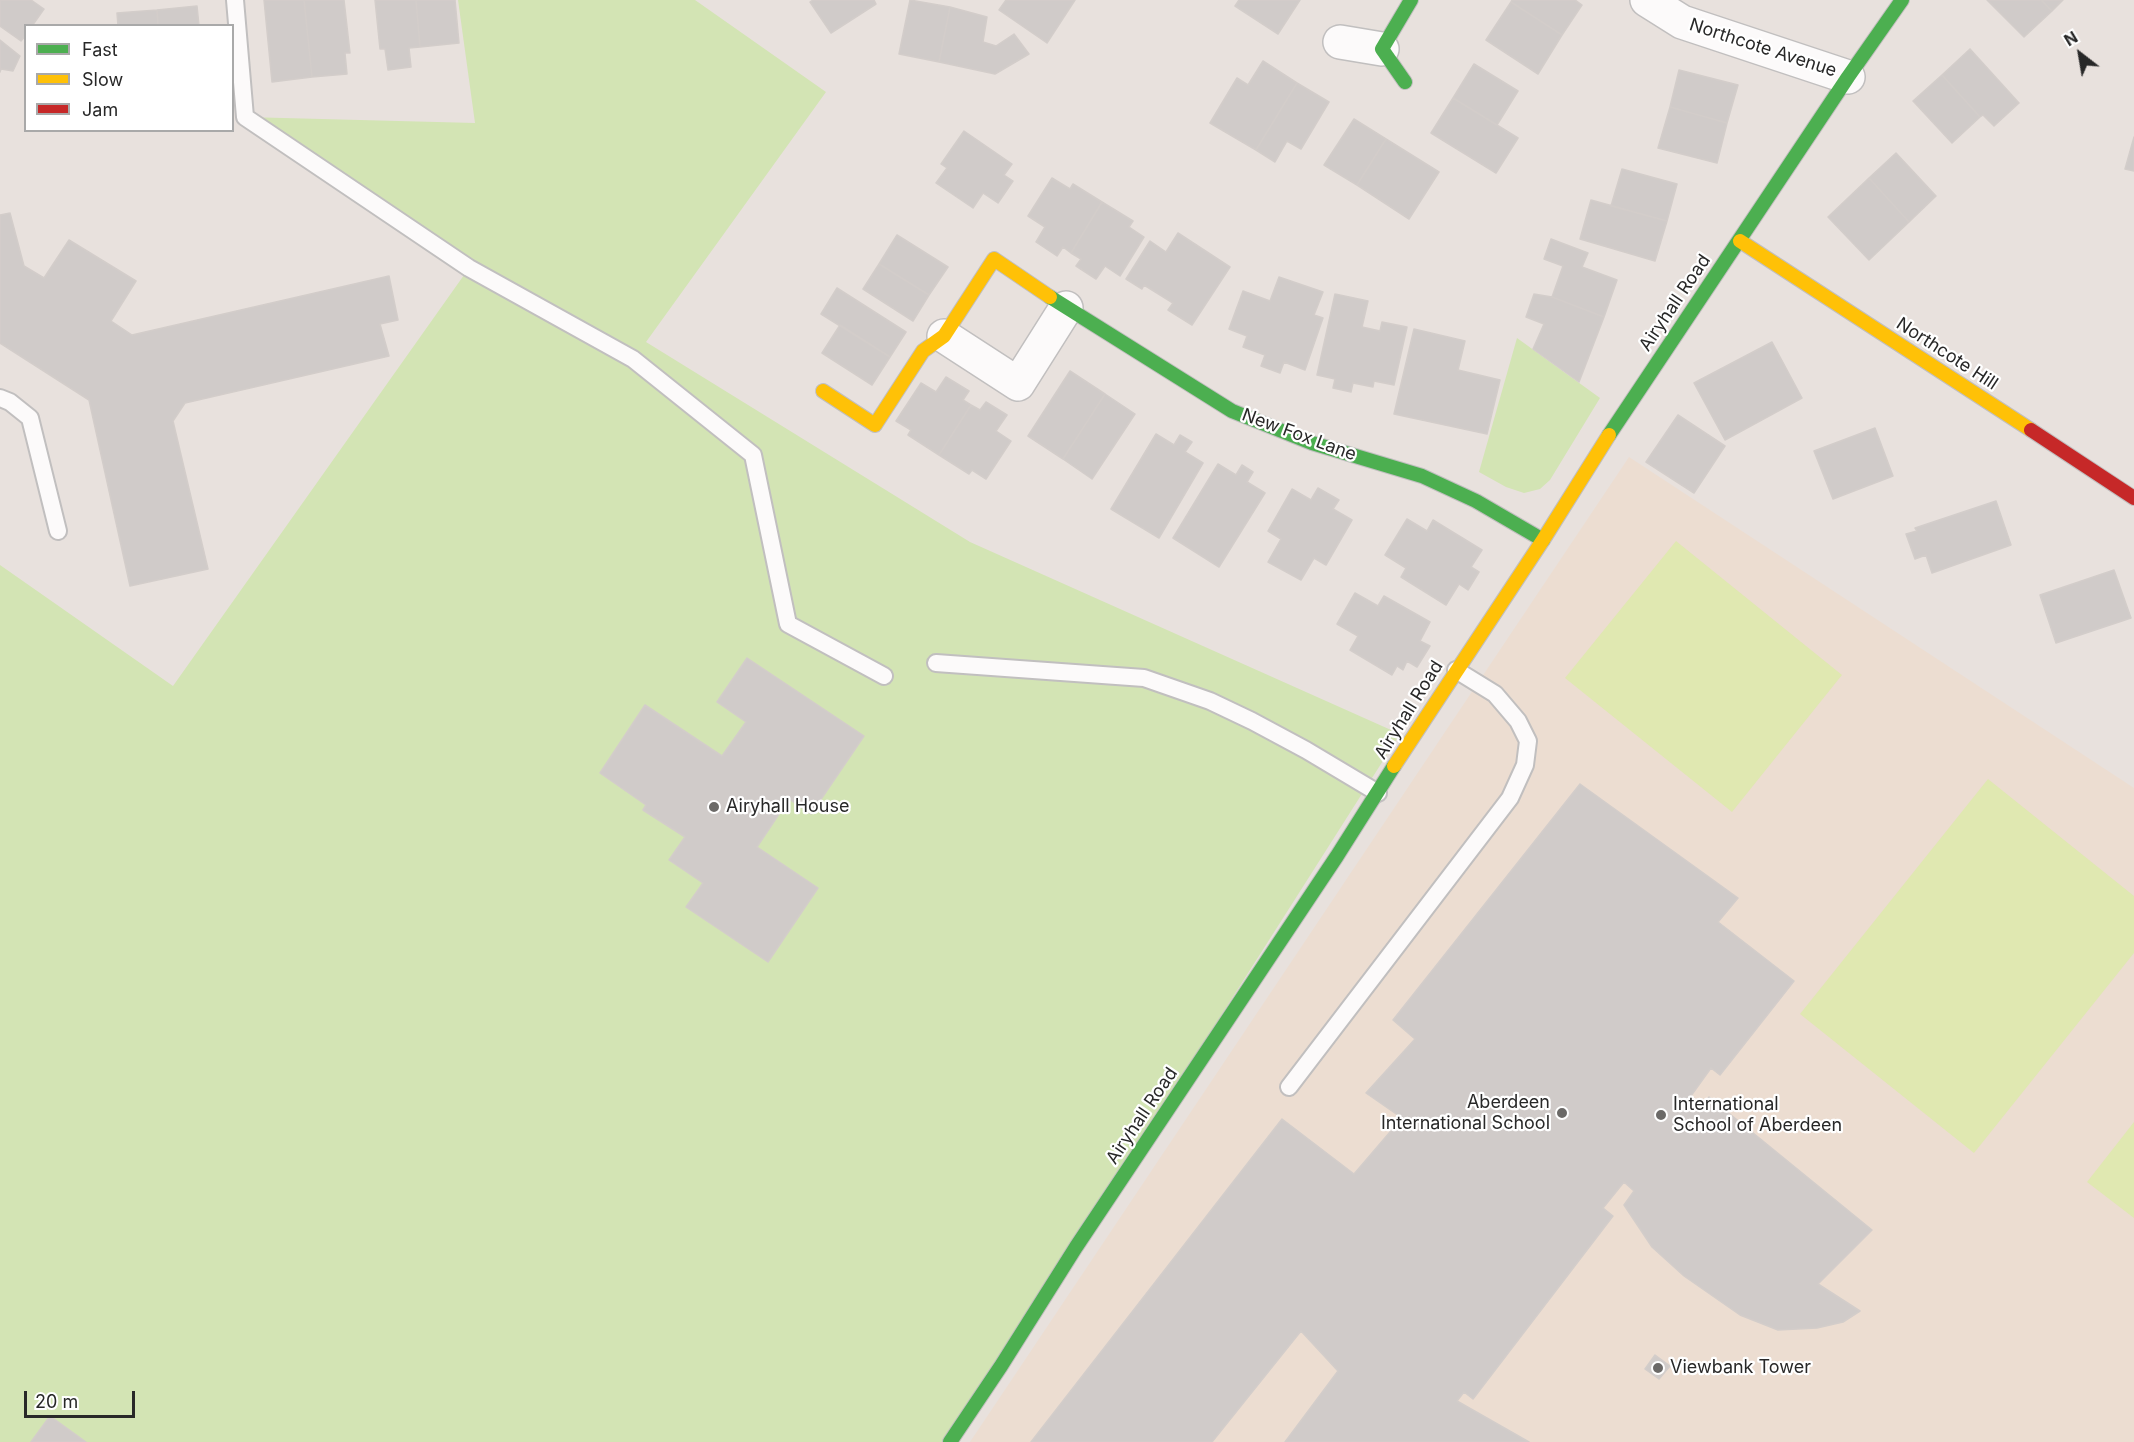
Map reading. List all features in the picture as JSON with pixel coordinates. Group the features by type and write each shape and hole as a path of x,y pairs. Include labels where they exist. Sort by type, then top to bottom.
{"street":[{"path":"1382,49 1411,0"},
{"name":"Northcote Avenue","path":"1647,0 1682,22 1848,77"},
{"name":"Airyhall Road","path":"950,1442 1076,1247 1378,793 1456,670 1543,540 1623,412 1902,0"},
{"path":"1340,42 1382,49 1405,82"},
{"name":"Northcote Hill","path":"1740,241 2134,498"},
{"name":"New Fox Lane","path":"823,391 875,425 923,351 944,336 994,259 1066,308 1232,411 1312,443 1422,476 1476,501 1543,540"},
{"path":"944,336 1018,384 1066,308"}],"lane":[{"path":"235,0 245,117 469,268 633,359 753,455 788,624 884,676"},
{"path":"0,398 10,402 30,418 58,531"},
{"path":"936,663 1144,678 1210,701 1252,721 1378,793"},
{"path":"1289,1087 1510,798 1525,765 1528,741 1518,721 1495,694 1456,670"}],"shaded area":[{"name":"International School of Aberdeen","path":"1629,457 2134,788 2134,1442 970,1442"}],"green space":[{"path":"458,0 695,0 826,92 646,342 970,542 1400,734 950,1442 0,1442 0,565 173,686 469,268 245,117 475,123"},
{"path":"1517,338 1600,398 1550,480 1540,489 1524,493 1506,487 1479,472"},
{"path":"1676,541 1842,675 1732,812 1565,678"},
{"path":"1988,779 2134,896 2134,953 1974,1153 1800,1014"},
{"path":"2134,1122 2134,1218 2087,1182"}],"building":[{"path":"0,0 31,0 44,9 33,24 24,24 24,37 21,41 0,26"},
{"path":"264,0 304,0 312,77 272,82"},
{"path":"304,0 344,0 350,53 345,53 347,74 312,77"},
{"path":"375,0 416,0 420,47 409,48 411,67 388,70 385,49 380,49"},
{"path":"416,0 455,0 459,43 420,47"},
{"path":"813,0 874,0 876,4 831,33 810,2"},
{"path":"910,0 950,7 939,62 899,54"},
{"path":"1006,0 1075,0 1047,43 999,10"},
{"path":"1239,0 1300,0 1278,34 1235,6"},
{"path":"1512,0 1575,0 1582,5 1562,35 1511,2"},
{"path":"1987,0 2041,0 2052,11 2024,37"},
{"path":"2041,0 2063,0 2052,11"},
{"path":"1511,2 1562,35 1538,74 1486,40"},
{"path":"197,6 199,24 158,24 157,10"},
{"path":"950,7 987,17 983,42 996,46 1014,34 1029,54 995,74 939,62"},
{"path":"157,10 158,24 118,24 117,13"},
{"path":"0,40 20,56 13,71 1,69 0,72"},
{"path":"1970,49 2019,103 1994,126 1983,115 1980,117 1942,75"},
{"path":"1263,61 1297,83 1256,150 1210,123 1237,78 1248,85"},
{"path":"1474,64 1518,91 1497,125 1453,98"},
{"path":"1679,70 1738,85 1727,123 1670,107"},
{"path":"1942,75 1980,117 1952,143 1913,101"},
{"path":"1297,83 1329,102 1301,149 1287,141 1275,162 1256,150"},
{"path":"1453,98 1518,138 1496,173 1431,133"},
{"path":"1670,107 1727,123 1717,163 1658,148"},
{"path":"1354,119 1386,139 1357,185 1324,165"},
{"path":"964,131 1012,164 1004,175 1013,181 998,203 983,193 973,208 936,183 947,168 941,164"},
{"path":"2134,137 2134,171 2125,169"},
{"path":"1386,139 1439,172 1409,219 1357,185"},
{"path":"1896,153 1936,196 1909,222 1869,178"},
{"path":"1622,169 1677,184 1667,221 1611,206"},
{"path":"1052,178 1070,189 1073,184 1102,202 1071,253 1063,247 1057,256 1036,242 1045,227 1028,216"},
{"path":"1869,178 1909,222 1869,260 1828,217"},
{"path":"1591,200 1667,221 1655,261 1580,239"},
{"path":"1102,202 1133,221 1129,227 1144,237 1120,276 1105,266 1096,279 1076,266 1081,259 1071,253"},
{"path":"10,213 24,266 44,278 69,240 136,281 111,321 132,335 389,276 398,320 380,324 389,356 185,403 173,421 208,569 130,586 89,400 0,343 0,215"},
{"path":"1178,233 1230,267 1192,325 1168,310 1173,303 1144,285 1142,289 1126,279 1150,241 1166,252"},
{"path":"897,235 948,267 929,295 879,264"},
{"path":"1551,239 1588,253 1582,267 1617,280 1604,317 1552,297 1563,266 1544,259"},
{"path":"879,264 929,295 913,321 863,289"},
{"path":"1279,277 1323,292 1314,315 1323,318 1305,370 1284,362 1280,373 1261,366 1265,355 1243,347 1247,336 1229,329 1243,291 1270,301"},
{"path":"837,288 906,332 890,357 821,314"},
{"path":"1335,294 1368,301 1362,327 1380,331 1382,322 1407,327 1394,385 1374,381 1373,387 1353,383 1351,392 1333,388 1335,379 1317,375"},
{"path":"1534,294 1552,297 1604,317 1579,382 1533,349 1544,324 1526,317"},
{"path":"840,325 890,357 872,385 822,353"},
{"path":"1414,329 1465,341 1458,370 1500,380 1487,434 1394,414"},
{"path":"1772,342 1802,398 1725,440 1694,383"},
{"path":"1070,371 1105,394 1063,459 1028,436"},
{"path":"946,377 969,391 963,400 971,405 939,455 908,435 911,430 896,421 921,383 936,392"},
{"path":"1105,394 1135,414 1092,479 1063,459"},
{"path":"986,402 1007,415 996,431 1011,441 986,479 972,470 969,474 939,455 971,405 980,410"},
{"path":"1678,415 1725,446 1694,493 1646,462"},
{"path":"1875,428 1893,476 1833,499 1814,451"},
{"path":"1156,434 1174,445 1180,435 1192,442 1185,452 1203,463 1159,538 1111,509"},
{"path":"1218,464 1236,475 1242,465 1253,472 1247,482 1265,493 1219,567 1173,538"},
{"path":"1318,488 1339,500 1333,509 1352,520 1326,565 1314,558 1301,580 1268,562 1281,539 1268,531 1292,489 1311,500"},
{"path":"1996,501 2011,545 1932,573 1926,555 1915,559 1906,534 1917,531 1915,528"},
{"path":"1407,519 1427,531 1433,520 1482,550 1471,567 1479,572 1468,590 1459,584 1446,605 1401,577 1406,568 1385,555"},
{"path":"2114,570 2131,618 2056,643 2040,595"},
{"path":"1355,593 1378,606 1384,596 1430,622 1420,641 1430,646 1417,667 1407,661 1403,670 1397,666 1392,675 1350,650 1358,636 1337,624"},
{"name":"Airyhall House","path":"747,658 864,736 811,814 789,799 757,847 818,888 768,962 686,907 703,883 669,860 685,837 643,810 646,805 600,773 645,705 722,756 746,722 717,702"},
{"name":"Aberdeen International School","path":"1580,784 1738,898 1718,922 1794,981 1720,1075 1711,1068 1688,1100 1698,1109 1709,1097 1872,1230 1818,1284 1860,1311 1843,1322 1817,1328 1778,1330 1740,1315 1684,1276 1652,1247 1624,1205 1634,1191 1624,1182 1603,1208 1613,1216 1473,1399 1464,1392 1457,1401 1529,1442 1285,1442 1338,1371 1301,1331 1212,1442 1031,1442 1282,1119 1354,1174 1402,1118 1366,1093 1415,1039 1393,1020"},
{"name":"Viewbank Tower","path":"1655,1355 1670,1366 1659,1379 1645,1369"},
{"path":"50,1416 86,1442 31,1442"}],"traffic: fast":[{"path":"1405,82 1382,49 1411,0"},
{"path":"1609,435 1902,0"},
{"path":"1050,297 1232,411 1312,443 1422,476 1476,501 1543,540"},
{"path":"950,1442 1394,766"}],"traffic: slow":[{"path":"1740,241 2031,430"},
{"path":"823,391 875,425 923,351 944,336 994,259 1050,297"},
{"path":"1394,766 1543,540 1609,435"}],"traffic: jam":[{"path":"2031,430 2134,498"}],"place":[{"name":"Airyhall House","path":"714,807"},
{"name":"Aberdeen International School","path":"1562,1113"},
{"name":"International School of Aberdeen","path":"1661,1115"},
{"name":"Viewbank Tower","path":"1658,1368"}]}
